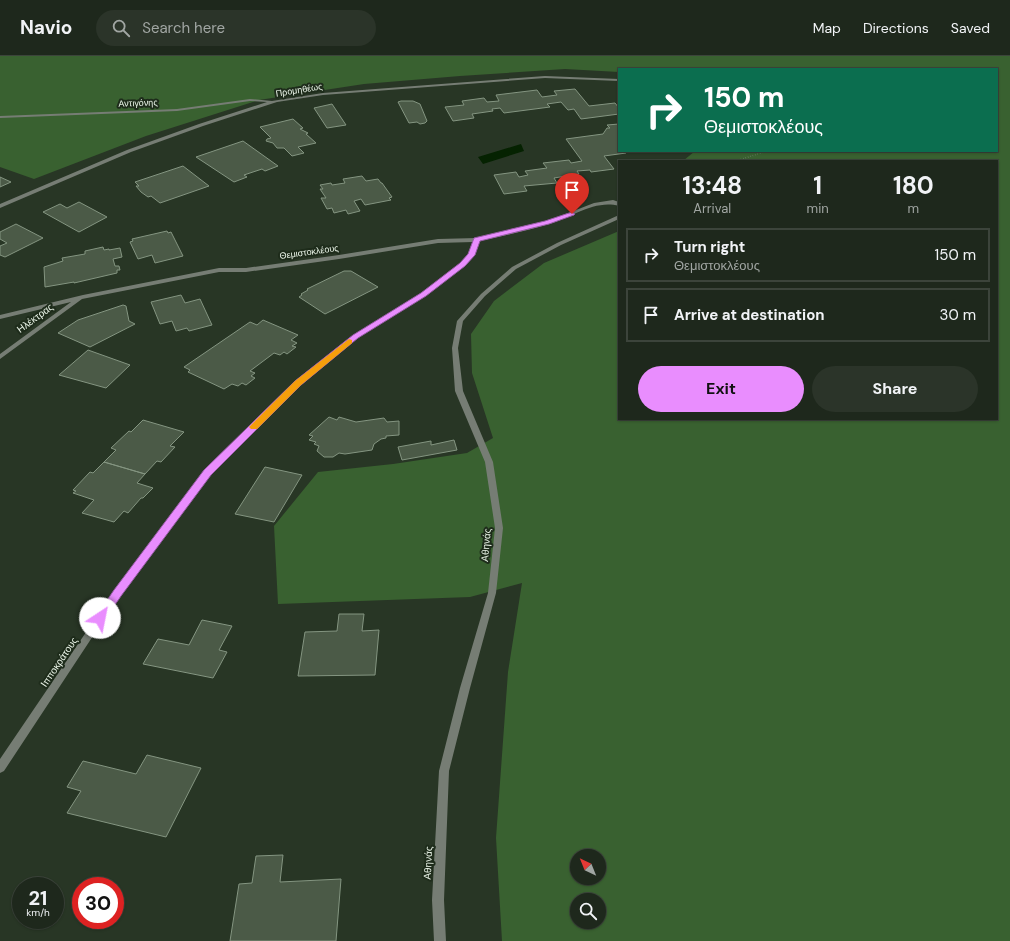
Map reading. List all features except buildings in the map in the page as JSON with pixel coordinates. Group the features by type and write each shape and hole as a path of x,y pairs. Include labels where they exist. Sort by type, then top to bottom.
{"street":[{"name":"Προμηθέως","path":"0,206 129,151 201,125 276,101 323,94 545,77 618,80"},
{"name":"Αντιγόνης","path":"0,117 177,110 250,100 276,101"},
{"name":"Θεμιστοκλέους","path":"0,317 83,297 219,270 246,270 438,241 477,240 547,223 596,204 613,202 618,204"},
{"name":"Αθηνάς","path":"440,941 438,900 444,771 465,688 492,593 499,528 489,462 459,391 455,348 460,322 483,295 514,268 559,244 618,217"},
{"name":"Ιπποκράτους","path":"0,768 117,593 208,472 298,383 356,336 423,294 463,265 471,255 477,240"},
{"name":"Ηλέκτρας","path":"0,357 46,322 83,297"}],"path":[{"path":"739,160 764,152"}],"shaded area":[{"path":"0,56 1010,56 1010,941 502,941 496,838 508,672 522,583 470,597 278,604 274,526 318,472 393,464 467,453 493,438 472,373 471,334 494,301 544,263 618,231 618,420 998,420 998,160 684,160 694,152 998,152 998,68 618,68 618,72 565,69 460,76 364,84 259,100 146,136 34,179 0,167"},
{"path":"521,144 524,151 483,164 478,157"}],"slow traffic":[{"path":"254,427 298,383 349,342"}],"route":[{"path":"100,618 117,593 208,472 298,383 356,336 423,294 463,265 471,255 477,240 547,223 572,214"}]}
